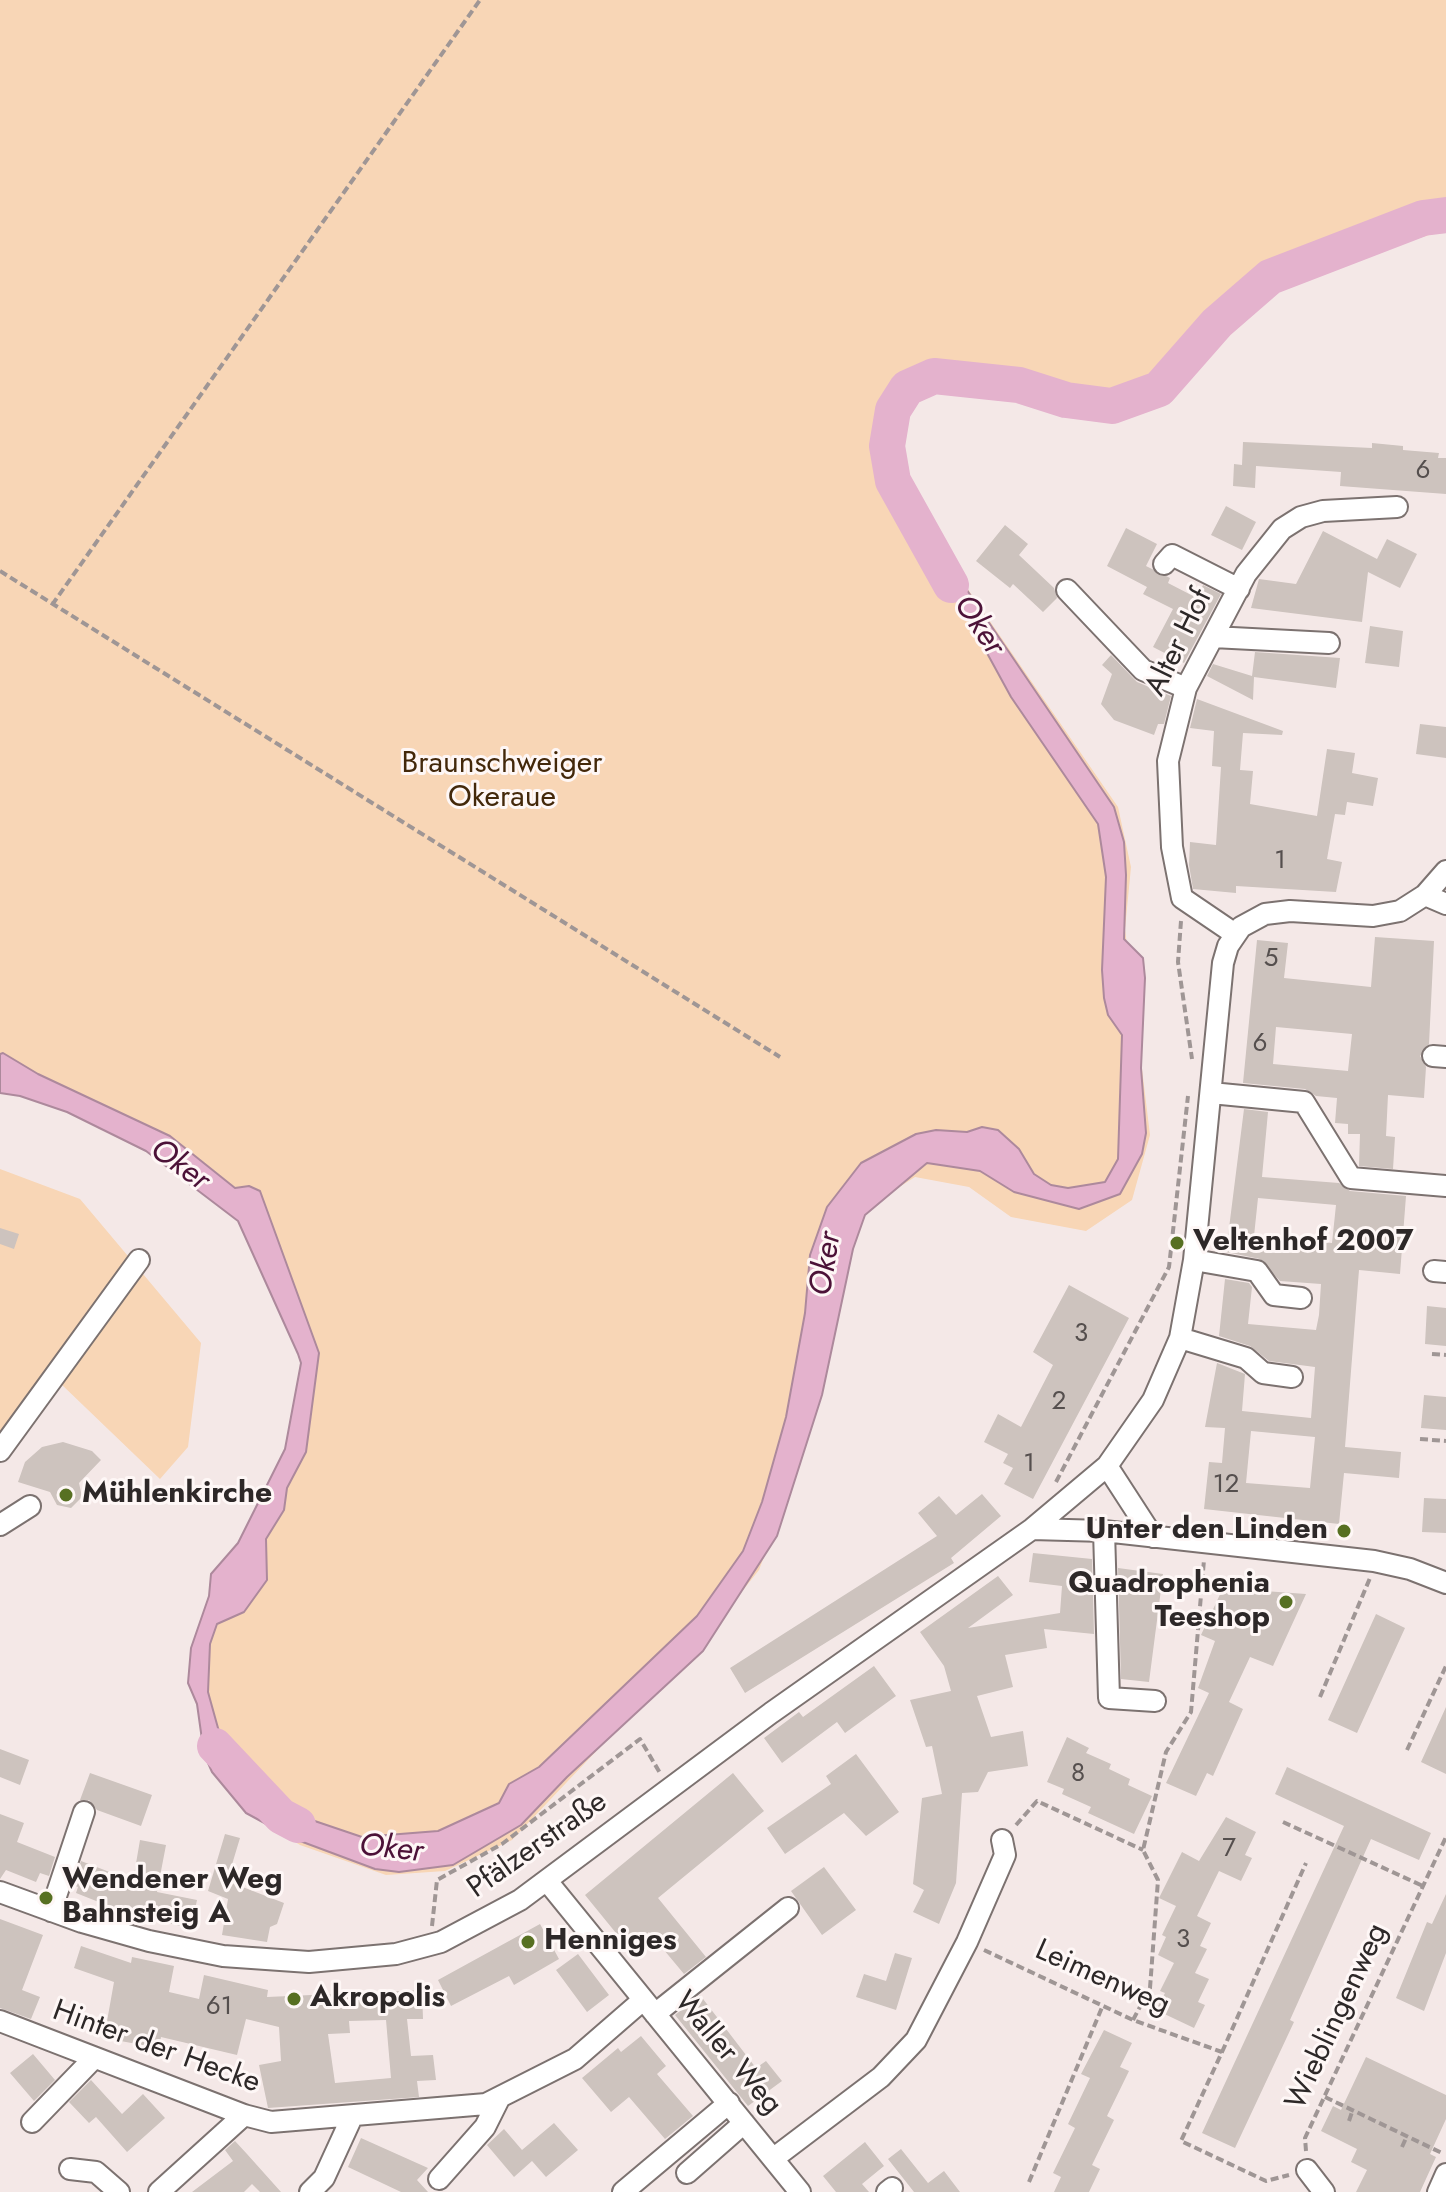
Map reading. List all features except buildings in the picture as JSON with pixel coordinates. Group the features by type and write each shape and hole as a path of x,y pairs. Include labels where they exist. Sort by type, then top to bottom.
{"street":[{"name":"Alter Hof","path":"1182,898 1172,847 1167,780 1172,734 1186,688 1239,589 1282,529 1301,517 1323,511 1397,507"},
{"path":"1164,564 1172,555 1239,589"},
{"path":"1067,590 1143,670 1186,688"},
{"path":"1213,637 1329,643"},
{"path":"1032,1529 1107,1466 1153,1400 1180,1338 1194,1260 1223,963 1235,934 1250,920 1265,914 1290,911 1388,914 1400,911 1425,895 1446,871"},
{"path":"1425,895 1446,904"},
{"path":"1182,898 1235,934"},
{"path":"1211,1093 1304,1102 1351,1178 1446,1186"},
{"path":"0,1451 139,1260"},
{"path":"1194,1260 1257,1271 1274,1295 1301,1298"},
{"path":"1180,1338 1246,1358 1263,1373 1292,1377"},
{"path":"1107,1466 1153,1537"},
{"path":"0,1525 30,1506"},
{"path":"1032,1529 1104,1531 1374,1561 1410,1569 1446,1583"},
{"name":"Pfälzerstraße","path":"0,1892 149,1941 261,1960 354,1960 396,1954 441,1942 494,1917 547,1881 1032,1529"},
{"path":"1104,1531 1109,1698 1155,1701"},
{"path":"51,1911 84,1812"},
{"path":"774,2158 898,2061 929,2019 1005,1855 1002,1840"},
{"name":"Waller Weg","path":"547,1881 800,2192"},
{"name":"Hinter der Hecke","path":"0,2021 244,2115 271,2122 486,2104 575,2059 788,1908"},
{"path":"32,2122 94,2058"},
{"path":"439,2179 485,2127 500,2097"},
{"path":"623,2192 729,2103"},
{"path":"159,2192 244,2115"},
{"path":"310,2192 324,2178 352,2117"},
{"path":"687,2173 744,2123"},
{"path":"70,2169 96,2172 119,2192"},
{"path":"1307,2170 1324,2192"},
{"path":"1438,2192 1446,2174"}],"path":[{"path":"52,605 480,0"},
{"path":"0,571 780,1057"},
{"path":"1182,898 1178,962 1192,1059 1190,1074"},
{"path":"1054,1487 1169,1267 1188,1089"},
{"path":"1432,1354 1446,1355"},
{"path":"1420,1439 1446,1441"},
{"path":"1143,1850 1166,1752 1191,1712 1206,1543"},
{"path":"1320,1697 1367,1588 1374,1561"},
{"path":"1407,1750 1446,1666"},
{"path":"441,1942 430,1922 437,1880 502,1844 640,1739 669,1790"},
{"path":"1002,1840 1037,1801 1143,1850 1158,1880 1150,1988 1133,2020"},
{"path":"1283,1822 1423,1887"},
{"name":"Wieblingenweg","path":"1307,2170 1305,2138 1446,1837"},
{"path":"1306,1863 1181,2141 1266,2181 1307,2170"},
{"name":"Leimenweg","path":"967,1942 1133,2020 1222,2052"},
{"path":"1029,2182 1103,2005"},
{"path":"1324,2097 1406,2138 1446,2154"},
{"path":"1349,2121 1352,2112"},
{"path":"1402,2147 1406,2138"}],"green space":[{"name":"Braunschweiger Okeraue","path":"0,0 1446,0 1446,230 1274,281 1164,395 1093,419 1017,388 936,382 913,391 893,443 967,588 1118,807 1131,867 1125,929 1150,1135 1132,1200 1086,1231 1011,1217 969,1187 915,1177 852,1217 808,1440 759,1570 712,1629 512,1840 445,1871 386,1875 300,1845 248,1813 190,1676 289,1451 306,1364 246,1220 152,1147 36,1094 0,1085"},
{"path":"0,1169 80,1199 201,1343 188,1447 160,1479 60,1383 0,1460"}],"water":[{"path":"893,481 1114,807 1124,842 1124,939 1143,958 1145,978 1141,1068 1146,1133 1142,1154 1120,1194 1079,1209 1014,1192 980,1171 927,1163 865,1215 853,1249 822,1395 777,1536 703,1651 567,1777 521,1825 453,1865 399,1872 375,1869 292,1838 246,1813 212,1772 204,1754 197,1704 188,1683 191,1648 209,1596 211,1574 238,1543 285,1449 301,1363 298,1354 238,1221 146,1151 67,1112 20,1096 0,1093 0,1054 170,1136 235,1188 249,1186 260,1191 319,1353 306,1452 287,1488 284,1510 266,1539 267,1580 244,1612 217,1624 210,1644 208,1692 223,1746 254,1789 269,1800 297,1815 362,1837 438,1831 499,1803 509,1784 539,1767 697,1616 743,1551 762,1502 786,1417 805,1313 810,1255 827,1207 861,1163 916,1134 936,1130 967,1132 982,1127 998,1130 1019,1149 1034,1174 1051,1185 1068,1188 1105,1182 1118,1159 1122,1035 1108,1015 1104,998 1102,970 1106,877 1098,824 1011,697"}],"waterway":[{"name":"Oker","path":"951,585 893,481 887,446 893,410 907,388 934,376 1019,385 1066,400 1112,406 1159,389 1217,323 1270,277 1423,218 1446,215"},
{"name":"Oker","path":"215,1746 281,1816 298,1825"}],"place":[{"name":"Veltenhof 2007","path":"1177,1243"},
{"name":"Mühlenkirche","path":"66,1495"},
{"name":"Unter den Linden","path":"1344,1531"},
{"name":"Quadrophenia Teeshop","path":"1286,1602"},
{"name":"Wendener Weg Bahnsteig A","path":"46,1898"},
{"name":"Henniges","path":"528,1942"},
{"name":"Akropolis","path":"294,1999"}]}
